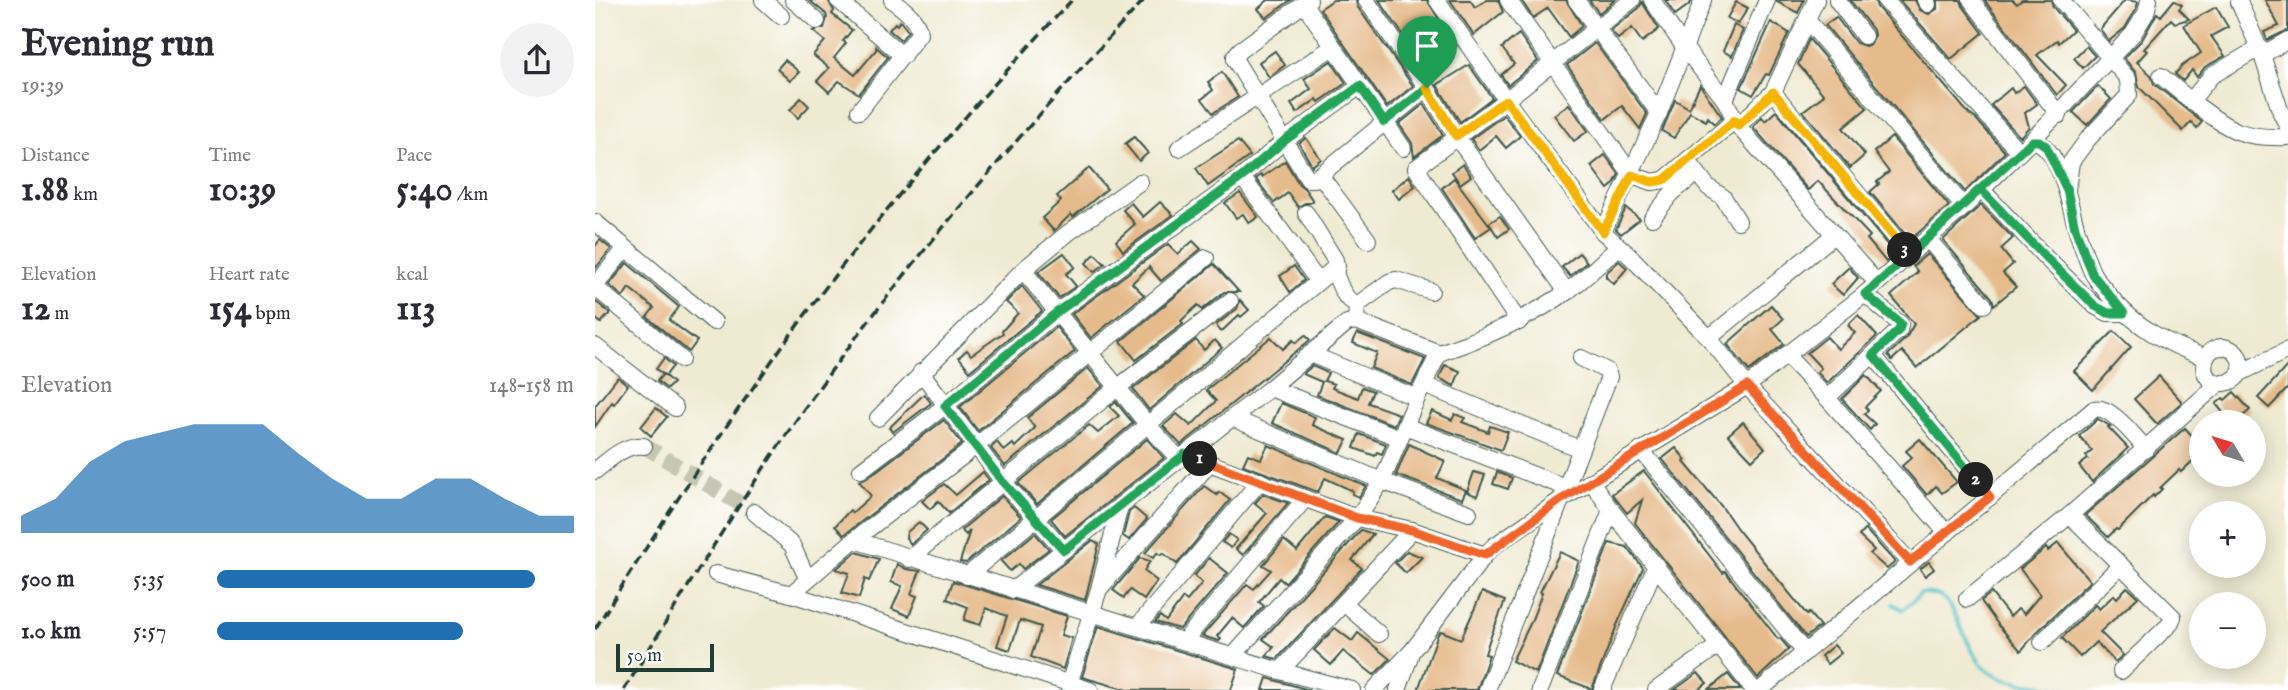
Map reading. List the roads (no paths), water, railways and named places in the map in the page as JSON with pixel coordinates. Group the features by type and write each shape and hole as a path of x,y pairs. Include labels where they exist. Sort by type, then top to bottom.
{"street":[{"path":"763,0 781,16"},
{"path":"793,0 817,21"},
{"path":"838,0 902,56"},
{"path":"859,111 919,34 916,21 892,0"},
{"path":"1366,0 1427,88 1456,136 1567,292"},
{"path":"1437,0 1603,232 1631,257 1709,338 1747,386 1910,562"},
{"path":"1508,0 1632,175 1658,182 1692,167"},
{"path":"1576,0 1659,113"},
{"path":"1519,321 1416,168 1632,0"},
{"path":"1652,0 1725,100 1736,123 1834,235 1871,289 1901,324 1899,330 1827,398"},
{"path":"1603,232 1659,113 1703,0"},
{"path":"1725,100 1767,0"},
{"path":"1652,218 1692,167 1736,123 1773,92 1816,0"},
{"path":"1837,0 1864,36"},
{"path":"1885,0 2025,147"},
{"path":"1971,0 2059,114"},
{"path":"2061,0 2128,79 2129,94 2071,162 2067,190"},
{"path":"1374,690 1412,651 1485,555 1562,494 1591,481 1747,386 1871,289 1964,207 2059,114 2133,34 2146,13 2149,0"},
{"path":"1403,148 1384,122 1333,47 1307,2 1235,56 1308,179 1321,175 1384,122 1427,88"},
{"path":"2239,2 2288,127"},
{"path":"1808,21 1964,207"},
{"path":"2191,101 2211,76 2288,40"},
{"path":"1179,148 1333,47"},
{"path":"2161,76 2229,129 2261,138 2288,137"},
{"path":"861,470 945,406 1056,313 1242,177 1284,141 1360,86"},
{"path":"1773,92 1909,255"},
{"path":"2025,147 2039,141 2046,146 2067,190 2075,228 2093,275 2124,313 2164,342 2206,358"},
{"path":"1692,167 1709,187 1723,197 1738,221"},
{"path":"1321,175 1368,240"},
{"path":"1242,177 1318,281"},
{"path":"878,418 1023,270 1068,233 1140,182"},
{"path":"1980,189 2095,306 2108,313 2124,313"},
{"path":"1306,213 1337,265 1336,276 1356,313 1439,353 1488,337 1519,321 1567,292 1619,247"},
{"path":"595,222 715,322"},
{"path":"1709,338 1834,235"},
{"path":"1928,239 1984,305"},
{"path":"625,249 595,287 681,359"},
{"path":"791,594 807,578 976,446 1206,258"},
{"path":"967,576 1337,265"},
{"path":"1023,270 1147,424 1182,457 1210,463 1357,518 1412,530 1485,555"},
{"path":"1013,590 1270,388 1396,279 1431,291"},
{"path":"909,559 1117,388 1230,301"},
{"path":"595,346 675,408"},
{"path":"2218,384 2207,376 2205,370 2206,358 2213,349 2231,348 2239,356 2240,373"},
{"path":"1967,599 2070,515 2218,384 2233,382 2240,373 2288,350"},
{"path":"1233,656 1357,518 1382,481 1439,353"},
{"path":"1310,354 1580,449"},
{"path":"1786,355 1947,533"},
{"path":"1873,355 1990,497"},
{"path":"1487,690 1610,374 1581,358"},
{"path":"921,372 1002,481 1064,550"},
{"path":"1270,388 1402,432 1562,494"},
{"path":"1759,690 2085,415 2100,407 2109,410 2146,449"},
{"path":"1232,418 1382,481 1469,513"},
{"path":"595,471 617,453 637,445 644,446"},
{"path":"1641,450 1804,651"},
{"path":"1099,589 1210,463"},
{"path":"1137,627 1260,481"},
{"path":"1591,481 1754,690"},
{"path":"1184,642 1305,499"},
{"path":"1069,684 1092,614 1120,506"},
{"path":"1540,690 1611,510"},
{"path":"754,513 792,545 807,578"},
{"path":"2070,515 2173,617 2171,624 2121,671"},
{"path":"1280,671 1412,530"},
{"path":"854,540 1280,671 1352,690"},
{"path":"1602,690 1655,565"},
{"path":"2042,642 2122,565"},
{"path":"716,574 791,594 1090,690"},
{"path":"1343,603 1378,634"},
{"path":"1656,690 1719,645"},
{"path":"1398,690 1412,651"}],"waterway":[{"path":"1893,604 1903,610 1921,593 1940,596 1948,603 1974,653 1988,671 2015,682 2067,690"}],"tunnel":[{"path":"644,446 754,512"}],"railway":[{"path":"595,629 720,435 835,275 950,134 1072,0"},
{"path":"624,690 752,486 870,319 984,179 1144,0"}]}
